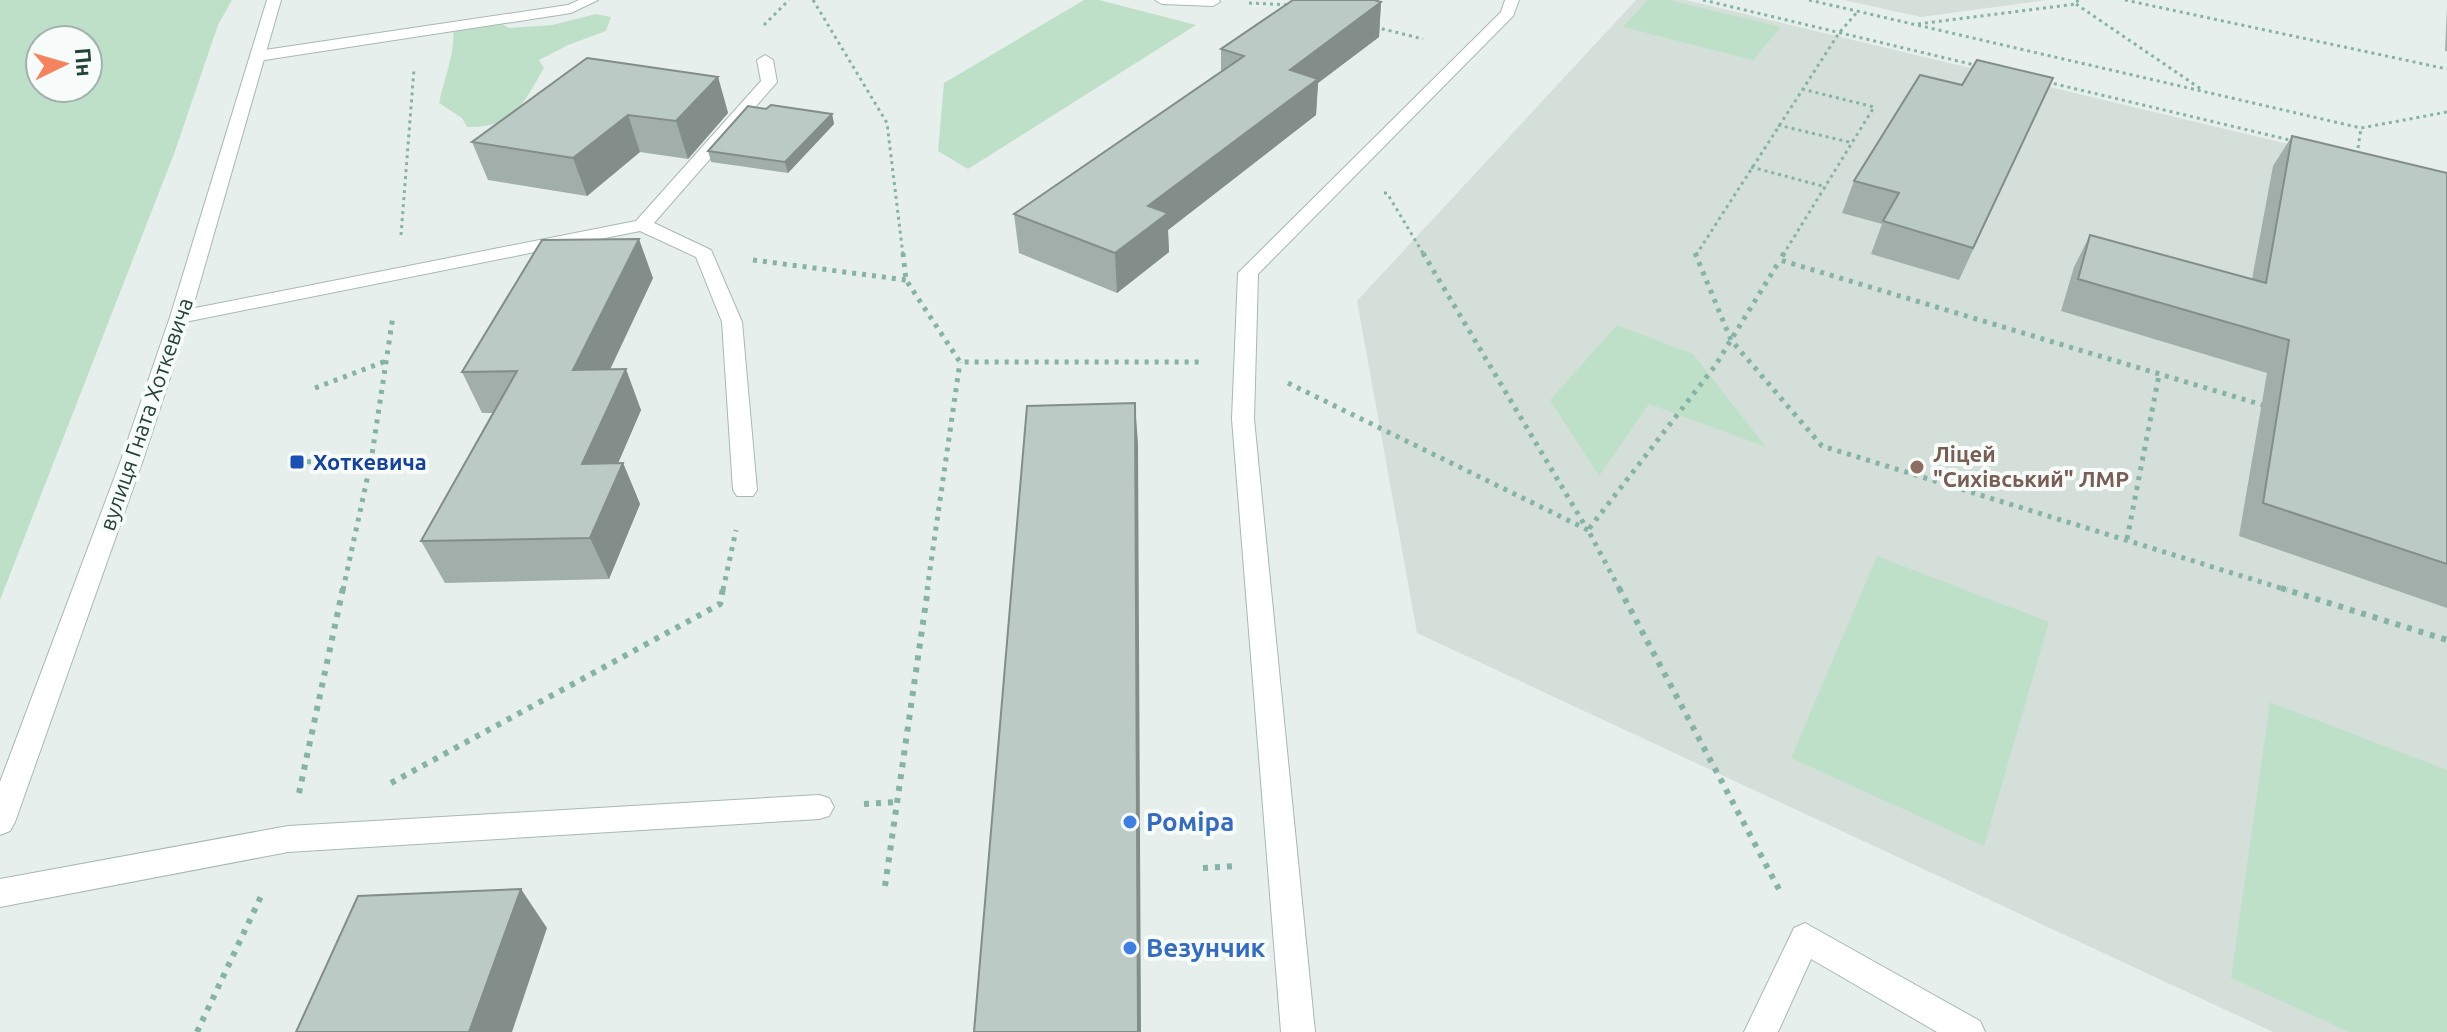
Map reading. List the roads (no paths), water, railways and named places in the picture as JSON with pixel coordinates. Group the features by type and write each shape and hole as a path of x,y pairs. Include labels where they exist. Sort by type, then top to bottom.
{"street":[{"name":"вулиця Гната Хоткевича","path":"0,822 132,460 180,317 274,0"},
{"path":"258,56 571,9 591,0"},
{"path":"1162,0 1213,2"},
{"path":"1298,1032 1243,419 1248,273 1508,13 1512,0"},
{"path":"642,225 769,82 765,60"},
{"path":"180,317 642,225 704,254 732,322 745,490"},
{"path":"0,893 288,839 819,807"},
{"path":"1761,1032 1805,938 1968,1032"}],"place":[{"name":"Хоткевича","path":"297,462"},
{"name":"Ліцей \"Сихівський\" ЛМР","path":"1917,467"},
{"name":"Роміра","path":"1130,822"},
{"name":"Везунчик","path":"1130,948"}]}
